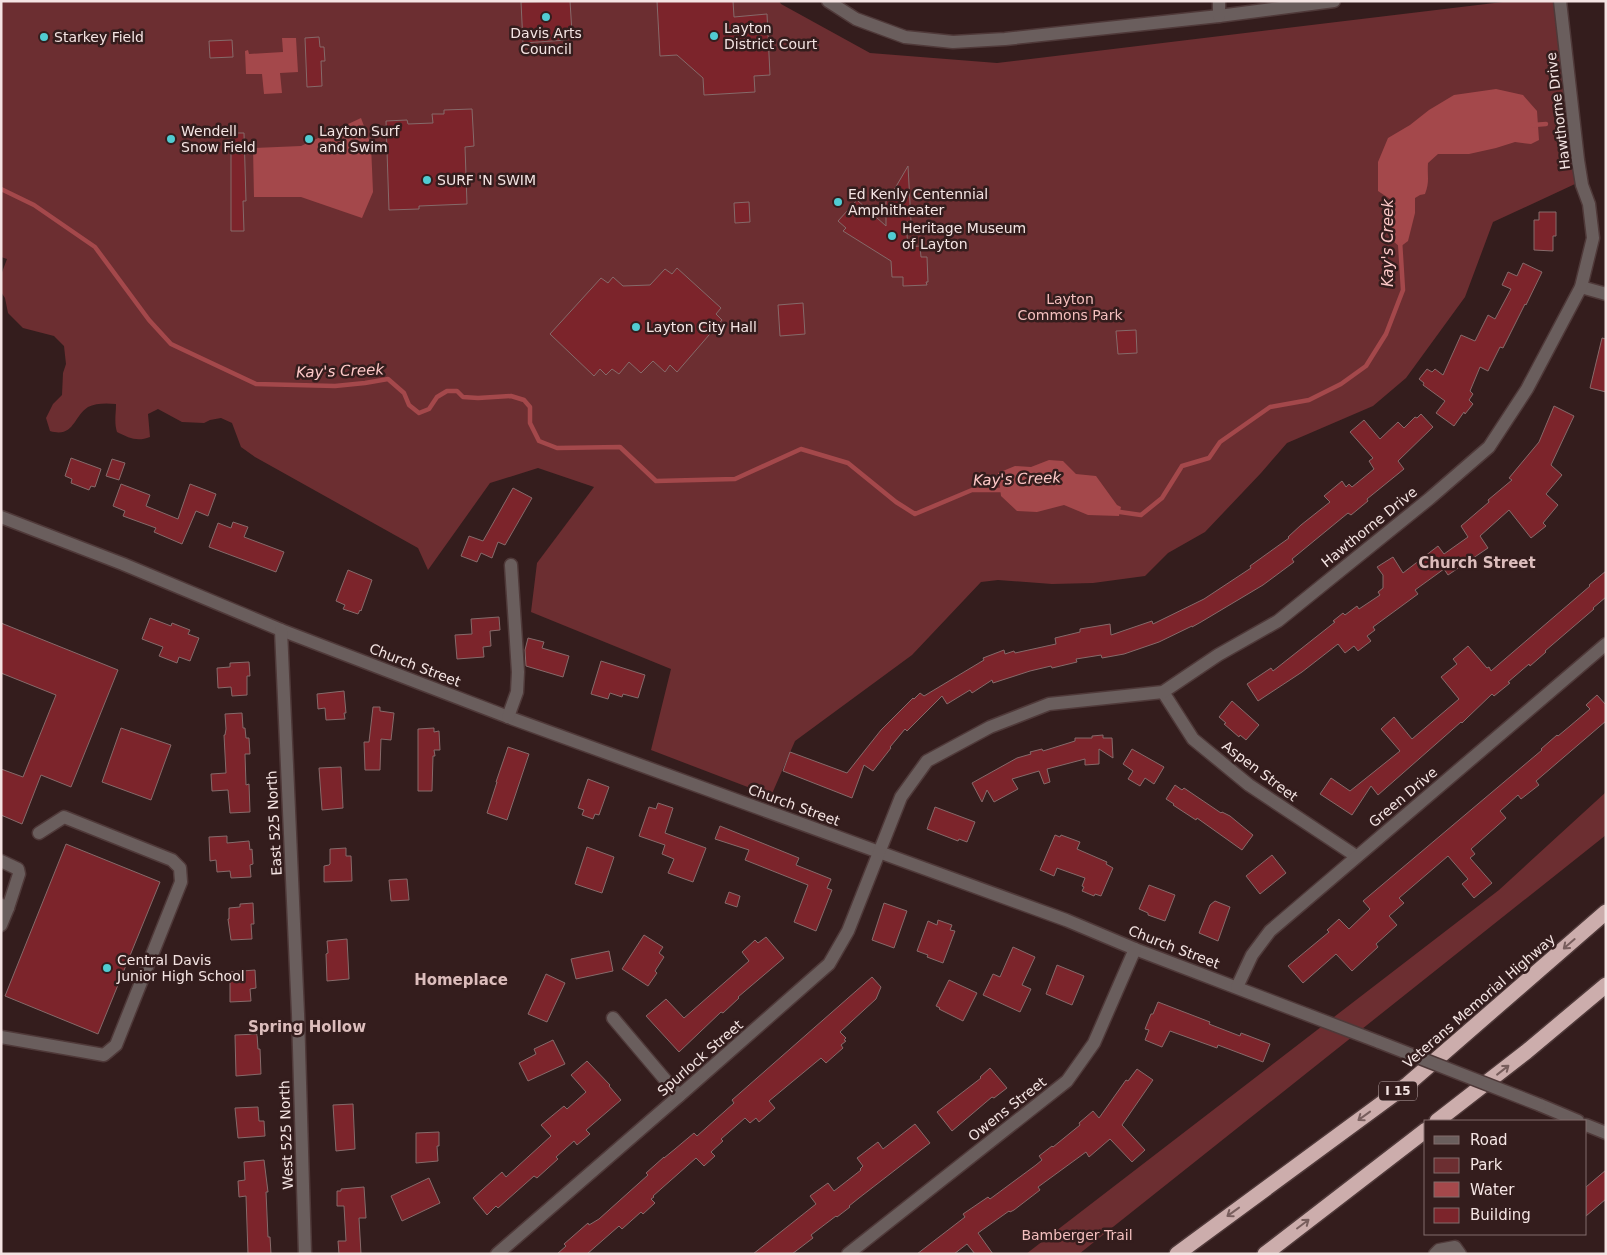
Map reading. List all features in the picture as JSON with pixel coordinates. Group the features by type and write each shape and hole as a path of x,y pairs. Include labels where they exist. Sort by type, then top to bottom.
{"highway":[{"name":"Veterans Memorial Highway","path":"1177,1254 1408,1084 1606,912"},
{"path":"1438,1120 1526,1052 1606,985"},
{"path":"1265,1254 1424,1132"}],"street":[{"path":"828,1 856,19 905,37 953,42 1005,39 1219,16 1334,1"},
{"path":"1219,1 1219,16"},
{"name":"Hawthorne Drive","path":"879,852 901,796 927,761 990,727 1049,704 1163,692 1218,655 1278,620 1429,499 1489,447 1527,390 1581,287 1593,238 1589,204 1582,185 1578,160 1560,1"},
{"path":"1581,287 1606,294"},
{"name":"Church Street","path":"1,517 123,564 281,630 508,717 1066,920 1135,949 1379,1042 1576,1120"},
{"path":"508,717 517,692 518,672 511,565"},
{"name":"East 525 North","path":"281,630 298,1014"},
{"name":"Green Drive","path":"1237,987 1252,955 1270,931 1606,644"},
{"name":"Aspen Street","path":"1163,692 1193,739 1249,785 1356,856"},
{"path":"1,1038 104,1055 116,1045 181,882 180,868 172,860 64,817 39,833"},
{"name":"Spurlock Street","path":"497,1254 829,964 848,931 879,852"},
{"path":"1,861 18,869 19,874 5,906 1,925"},
{"name":"Owens Street","path":"848,1254 1067,1081 1094,1043 1135,949"},
{"name":"West 525 North","path":"298,1014 304,1254"},
{"path":"613,1018 679,1096"},
{"path":"1587,1125 1606,1133"},
{"path":"1435,1254 1439,1250 1455,1247 1460,1254"}],"green space":[{"name":"Layton Commons Park","path":"1,1 779,1 781,4 870,53 997,63 1511,1 1555,1 1575,184 1493,222 1465,297 1406,378 1373,406 1287,443 1205,532 1168,553 1145,576 1093,583 1052,584 998,580 981,582 912,655 795,741 771,796 651,750 671,669 531,612 537,563 594,487 538,468 490,483 428,570 418,548 255,457 241,447 232,423 221,418 204,423 182,422 158,409 148,414 150,437 137,439 129,438 117,432 115,421 116,404 101,404 88,407 69,429 64,432 50,431 46,418 53,404 62,395 63,373 66,364 64,346 54,336 23,328 8,313 5,298 1,292 1,275 7,259 1,257"},
{"name":"Bamberger Trail","path":"1606,792 1606,835 1079,1254 1026,1254 1499,890"}],"water":[{"path":"282,38 296,38 298,72 280,73 282,93 264,94 262,74 246,74 245,51 248,50 249,54 283,52"},
{"path":"1496,89 1523,95 1537,111 1539,140 1531,144 1515,142 1469,154 1438,154 1428,163 1427,189 1425,194 1415,198 1415,213 1408,241 1400,247 1393,241 1392,237 1391,229 1395,209 1393,201 1378,191 1378,162 1388,138 1454,95"},
{"path":"361,118 371,145 373,192 362,218 301,197 254,197 253,148 301,146"},
{"path":"1049,460 1063,461 1076,474 1096,476 1117,505 1121,507 1119,516 1088,515 1064,505 1037,512 1017,511 1001,496 998,473 1015,466 1031,467"}],"building":[{"name":"Davis Arts Council","path":"570,1 572,33 566,34 567,40 523,43 521,2"},
{"name":"Layton District Court","path":"657,1 733,1 734,17 767,14 770,75 754,76 755,92 704,95 703,78 677,55 660,56"},
{"path":"319,37 320,47 324,47 325,61 321,61 322,86 307,87 305,38"},
{"path":"232,40 233,57 210,58 209,41"},
{"name":"SURF 'N SWIM","path":"472,109 474,146 465,147 467,204 419,206 419,209 389,210 386,121 407,120 408,124 433,123 432,114 444,114 444,110"},
{"path":"231,133 244,133 246,201 243,201 244,231 231,231"},
{"name":"Heritage Museum of Layton","path":"908,166 911,222 906,222 908,247 920,246 921,257 927,257 927,285 903,286 903,277 892,277 891,261 843,231 846,228 838,221 857,200 886,226 886,190 894,190"},
{"path":"749,202 750,222 735,223 734,203"},
{"path":"1539,212 1556,212 1556,236 1553,236 1553,251 1534,250 1534,220 1539,220"},
{"path":"1523,263 1542,272 1503,348 1500,347 1488,371 1480,367 1470,391 1473,394 1469,400 1473,404 1465,414 1464,412 1454,426 1436,413 1445,401 1423,385 1424,383 1419,379 1427,369 1432,372 1435,369 1443,375 1461,335 1475,341 1488,315 1495,319 1511,289 1502,285 1508,272 1517,276"},
{"name":"Layton City Hall","path":"677,268 721,308 716,314 722,320 677,372 670,365 665,372 653,361 641,373 629,362 619,374 612,369 606,375 600,369 594,376 550,334 601,278 608,283 613,277 623,286 650,285 665,269 672,274"},
{"path":"803,303 805,334 780,336 778,305"},
{"path":"1136,330 1137,353 1118,354 1116,331"},
{"path":"1602,338 1606,339 1606,392 1590,388"},
{"path":"1554,406 1574,416 1551,465 1562,475 1546,494 1558,505 1543,523 1546,526 1531,538 1509,510 1480,536 1488,548 1448,575 1444,569 1415,590 1418,594 1373,627 1375,630 1367,636 1371,641 1358,651 1354,646 1345,653 1338,644 1302,672 1258,701 1247,684 1271,668 1273,671 1335,622 1333,621 1343,613 1345,615 1357,606 1359,609 1380,595 1378,592 1383,588 1383,575 1377,567 1393,557 1403,573 1438,546 1444,554 1468,537 1461,526 1512,480 1509,478 1539,442"},
{"path":"1421,414 1433,427 1398,461 1404,469 1367,499 1368,501 1351,515 1348,513 1292,559 1294,562 1263,585 1201,622 1159,642 1124,654 1102,658 1101,655 1076,659 1077,662 1030,671 993,683 992,680 972,693 970,690 947,704 942,696 907,731 905,729 873,771 864,765 852,798 783,771 790,752 847,773 881,730 913,698 920,693 924,696 984,660 983,658 1004,650 1005,654 1014,651 1015,653 1056,644 1055,638 1080,632 1080,629 1110,624 1111,635 1152,621 1153,624 1204,599 1251,568 1250,566 1289,538 1301,525 1330,502 1324,496 1342,481 1346,487 1349,484 1352,487 1374,469 1369,461 1373,458 1350,432 1364,420 1380,439 1398,422 1404,428"},
{"path":"71,458 101,469 95,487 91,486 89,490 71,483 72,479 65,476"},
{"path":"112,459 125,463 119,480 106,476"},
{"path":"121,484 150,495 146,506 178,519 190,484 216,494 208,516 196,511 182,544 154,532 156,528 123,516 125,511 113,506"},
{"path":"513,488 532,498 505,545 498,542 492,558 481,553 477,562 461,556 469,536 483,541"},
{"path":"233,522 248,527 244,537 284,552 276,572 209,547 218,523 231,528"},
{"path":"348,570 372,580 361,611 358,614 343,609 345,605 336,601"},
{"path":"1606,571 1606,597 1594,609 1530,666 1529,664 1508,682 1510,683 1494,696 1492,694 1462,723 1378,795 1371,786 1352,815 1320,794 1331,778 1350,791 1400,751 1381,729 1394,717 1412,739 1459,699 1441,677 1457,664 1453,659 1468,646 1491,671"},
{"path":"499,617 500,630 490,631 491,646 483,647 484,657 457,659 455,635 472,634 471,619"},
{"path":"150,618 171,626 172,623 190,630 188,634 199,638 190,661 179,657 177,663 159,656 163,647 142,639"},
{"path":"1,623 118,670 71,787 41,775 22,824 1,815 1,769 23,777 56,695 1,673"},
{"path":"528,638 544,642 542,648 569,656 563,677 526,666 525,650"},
{"path":"601,661 645,675 638,698 623,694 622,697 610,693 608,699 591,694"},
{"path":"249,662 250,676 247,676 247,695 232,696 231,687 218,688 217,668 230,667 230,663"},
{"path":"344,691 345,719 326,720 325,708 318,709 317,694"},
{"path":"1597,695 1606,705 1606,721 1536,781 1539,785 1521,799 1518,795 1500,811 1506,818 1471,849 1475,854 1470,858 1492,883 1474,898 1462,884 1468,879 1448,856 1399,898 1404,903 1389,916 1397,925 1376,944 1378,947 1352,971 1336,954 1303,983 1288,966 1329,932 1327,930 1339,919 1349,929 1370,909 1363,901 1590,709 1586,705"},
{"path":"1232,701 1259,725 1246,740 1240,735 1239,737 1219,717"},
{"path":"373,707 380,707 380,711 394,713 391,740 381,739 380,770 365,770 364,742 369,742"},
{"path":"242,713 243,728 245,728 246,738 249,738 250,754 245,754 246,785 249,784 250,812 230,813 228,790 212,791 211,774 226,773 225,714"},
{"path":"121,728 171,745 151,800 102,782"},
{"path":"434,728 434,732 439,731 440,750 434,750 432,791 418,791 418,729"},
{"path":"1103,735 1103,738 1112,738 1113,758 1099,749 1099,764 1085,765 1085,759 1047,769 1050,782 1044,784 1039,771 1012,779 1018,789 994,802 987,790 982,802 972,783 1017,758 1031,754 1030,752 1042,749 1043,751 1075,741 1075,738 1092,738 1092,736"},
{"path":"508,747 529,754 507,820 487,813"},
{"path":"1132,749 1164,767 1154,784 1145,778 1140,786 1128,779 1133,771 1123,764"},
{"path":"341,767 343,808 322,810 319,768"},
{"path":"588,779 609,787 599,815 595,814 593,819 582,815 584,810 578,808"},
{"path":"1175,785 1182,790 1184,788 1221,813 1230,816 1253,835 1242,850 1166,799"},
{"path":"658,803 673,808 665,833 706,848 693,882 668,873 674,859 662,854 665,845 639,836 649,807 656,809"},
{"path":"935,807 975,822 967,842 959,839 958,841 927,829"},
{"path":"720,826 799,858 796,865 831,879 827,888 832,890 816,931 794,922 808,885 745,860 749,850 715,839"},
{"path":"1055,835 1060,837 1061,835 1080,842 1077,849 1107,862 1106,864 1113,868 1101,896 1095,894 1094,896 1082,891 1085,878 1057,868 1054,876 1040,870"},
{"path":"227,836 227,843 249,841 250,850 252,849 253,864 250,865 251,877 231,878 230,871 217,872 216,860 210,861 209,837"},
{"path":"66,844 160,882 98,1034 5,996"},
{"path":"587,847 614,857 602,893 575,884"},
{"path":"346,848 346,856 351,856 352,881 324,882 324,866 330,864 330,849"},
{"path":"1272,855 1286,873 1260,894 1246,876"},
{"path":"407,879 409,900 391,901 389,880"},
{"path":"1149,885 1175,895 1165,921 1148,915 1148,913 1139,909"},
{"path":"729,892 740,896 737,907 725,903"},
{"path":"1215,901 1230,907 1218,941 1199,933 1210,905"},
{"path":"253,903 254,924 251,924 252,939 231,940 228,919 229,908 240,907 240,904"},
{"path":"884,903 907,911 894,948 872,940"},
{"path":"938,920 952,925 950,930 955,931 943,963 917,951 928,921 937,925"},
{"path":"644,935 663,947 659,953 664,957 655,971 657,973 648,986 622,969"},
{"path":"766,937 784,958 738,997 723,1013 721,1012 679,1052 646,1016 666,999 684,1018 749,961 742,952 755,940 758,943"},
{"path":"347,939 349,979 327,981 327,941"},
{"path":"1013,947 1035,957 1022,985 1031,989 1020,1012 983,995 993,974 1000,977"},
{"path":"609,951 613,971 576,979 571,959"},
{"path":"1057,965 1084,976 1072,1005 1046,994"},
{"path":"255,970 256,988 250,989 251,1001 230,1002 230,972"},
{"path":"546,974 565,983 547,1022 528,1014"},
{"path":"872,977 881,987 876,999 840,1032 846,1038 844,1040 846,1041 841,1045 843,1048 826,1063 821,1058 769,1101 775,1108 759,1122 756,1118 750,1123 745,1118 721,1139 723,1141 711,1152 715,1156 704,1166 696,1158 653,1196 651,1199 655,1203 643,1214 641,1212 622,1229 619,1226 587,1254 557,1254 566,1246 564,1244 588,1223 589,1225 599,1219 648,1175 646,1173 664,1157 694,1133 697,1136 734,1103 732,1100"},
{"path":"949,980 977,993 963,1021 936,1006"},
{"path":"1158,1002 1240,1036 1241,1033 1270,1044 1263,1062 1218,1045 1217,1048 1170,1031 1162,1047 1145,1040 1149,1030 1145,1029"},
{"path":"257,1034 261,1074 236,1076 235,1035"},
{"path":"553,1040 565,1064 528,1081 519,1063 536,1054 534,1049"},
{"path":"587,1061 610,1085 621,1100 586,1130 590,1134 577,1145 574,1141 537,1178 534,1176 498,1208 496,1206 487,1215 473,1198 502,1172 506,1177 551,1136 541,1125 564,1106 567,1109 586,1092 571,1075"},
{"path":"990,1068 1007,1088 994,1098 992,1097 952,1131 937,1112 981,1078"},
{"path":"1137,1069 1153,1080 1122,1125 1145,1150 1132,1162 1110,1139 1089,1157 1086,1152 1038,1187 1040,1190 1014,1210 1009,1211 978,1233 993,1254 975,1254 967,1244 954,1254 917,1254 965,1217 963,1214 988,1197 990,1199 1036,1165 1042,1160 1039,1156 1080,1125 1079,1123 1093,1111 1099,1118 1126,1080 1128,1081"},
{"path":"353,1104 355,1149 336,1151 333,1105"},
{"path":"258,1107 259,1121 264,1121 265,1136 238,1138 235,1108"},
{"path":"915,1124 930,1143 850,1207 811,1235 813,1238 792,1254 753,1254 816,1204 810,1196 828,1183 834,1191 861,1170 863,1166 857,1158 878,1142 883,1149"},
{"path":"439,1132 439,1146 437,1146 438,1161 416,1163 416,1133"},
{"path":"264,1160 268,1192 266,1192 268,1237 270,1237 271,1254 248,1254 246,1196 239,1197 238,1181 245,1180 244,1162"},
{"path":"1606,1170 1606,1199 1587,1215 1587,1186"},
{"path":"429,1178 440,1203 402,1221 391,1196"},
{"path":"364,1187 366,1218 359,1218 361,1254 339,1254 338,1241 346,1241 344,1206 337,1206 337,1191"}],"waterway":[{"name":"Kay's Creek","path":"1533,125 1546,124"},
{"name":"Kay's Creek","path":"1,189 34,205 95,247 149,320 171,344 256,384 335,386 388,379 404,393 409,405 419,413 429,409 437,397 447,391 457,391 463,397 511,396 524,400 530,407 530,423 539,441 557,448 620,447 656,481 735,479 801,449 848,463 896,502 915,514 972,490 1005,490"},
{"name":"Kay's Creek","path":"1115,510 1141,515 1162,498 1182,466 1209,458 1220,442 1270,407 1309,400 1341,384 1366,366 1386,334 1403,290 1400,241"}],"place":[{"name":"Davis Arts Council","path":"546,17"},
{"name":"Layton District Court","path":"714,36"},
{"name":"Starkey Field","path":"44,37"},
{"name":"Wendell Snow Field","path":"171,139"},
{"name":"Layton Surf and Swim","path":"309,139"},
{"name":"SURF 'N SWIM","path":"427,180"},
{"name":"Ed Kenly Centennial Amphitheater","path":"838,202"},
{"name":"Heritage Museum of Layton","path":"892,236"},
{"name":"Layton City Hall","path":"636,327"},
{"name":"Central Davis Junior High School","path":"107,968"}],"district":[{"name":"Church Street","path":"1477,563"},
{"name":"Homeplace","path":"461,980"},
{"name":"Spring Hollow","path":"307,1027"}]}
